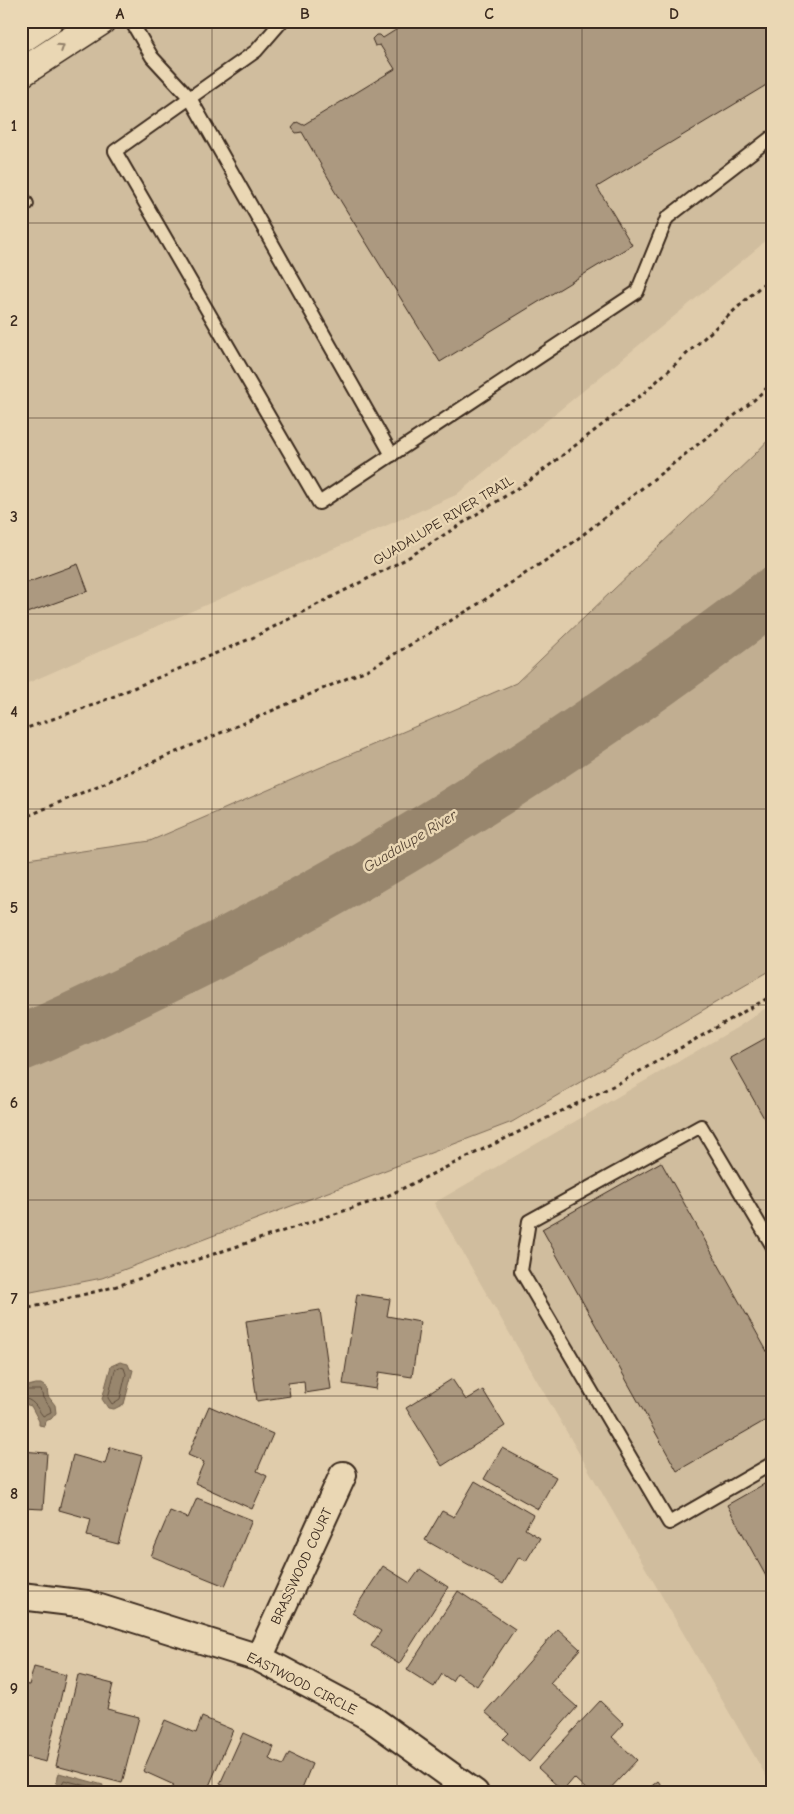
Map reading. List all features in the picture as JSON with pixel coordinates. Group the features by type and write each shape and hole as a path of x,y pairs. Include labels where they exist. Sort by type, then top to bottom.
{"main road":[{"path":"21,39 48,21"},
{"path":"21,73 101,21"}],"street":[{"name":"BRASSWOOD COURT","path":"259,1658 344,1474"},
{"name":"EASTWOOD CIRCLE","path":"21,1596 87,1604 259,1658 368,1716 475,1793"}],"lane":[{"path":"130,21 152,57 190,98 392,455"},
{"path":"282,21 256,51 115,151 319,504 637,292 667,218 773,136"},
{"path":"773,1247 701,1126 529,1222 521,1271 669,1523 773,1463"}],"path":[{"name":"GUADALUPE RIVER TRAIL","path":"21,730 93,706 252,638 406,559 528,481 637,398 773,275"},
{"path":"21,819 371,668 472,608 571,544 753,401 773,382"},
{"path":"21,1310 114,1287 383,1198 619,1083 773,994"}],"shaded area":[{"path":"21,21 773,21 773,231 760,246 456,495 21,686"},
{"path":"773,435 773,969 512,1122 102,1278 21,1294 21,860 150,841 516,683"},
{"path":"773,1003 773,1788 434,1203 738,1027"}],"water":[{"path":"120,1362 128,1364 130,1369 133,1370 124,1404 114,1409 108,1408 102,1399 111,1366"},
{"path":"41,1384 47,1388 48,1396 55,1405 56,1413 51,1419 45,1421 44,1426 39,1425 39,1421 31,1406 21,1403 21,1385"},
{"path":"59,1773 103,1785 101,1793 71,1793 55,1789"}],"building":[{"path":"410,21 762,21 773,39 773,81 597,187 632,245 440,362 332,187 302,132 296,133 292,128 297,122 303,125 395,69 380,45 375,46 372,39 376,35 380,35 383,38"},
{"path":"78,564 88,591 21,615 21,585"},
{"path":"773,1034 773,1134 730,1058"},
{"path":"661,1162 773,1362 773,1416 677,1471 542,1229"},
{"path":"357,1294 390,1299 387,1316 420,1322 412,1377 379,1372 376,1389 343,1384"},
{"path":"320,1310 331,1389 305,1393 304,1381 288,1383 290,1396 257,1401 246,1321"},
{"path":"452,1379 466,1400 483,1390 505,1426 442,1466 406,1408"},
{"path":"209,1406 273,1434 257,1471 267,1476 252,1509 195,1483 204,1462 188,1455"},
{"path":"110,1447 142,1456 118,1544 87,1536 91,1519 59,1510 73,1455 105,1464"},
{"path":"502,1448 556,1477 538,1509 484,1479"},
{"path":"21,1451 47,1453 43,1509 21,1508"},
{"path":"773,1479 773,1589 727,1505"},
{"path":"475,1481 533,1515 525,1529 540,1538 526,1561 519,1557 503,1584 425,1540 442,1511 454,1517"},
{"path":"197,1498 252,1520 225,1586 151,1556 170,1511 188,1518"},
{"path":"383,1566 410,1583 420,1569 448,1587 399,1664 371,1646 381,1631 352,1613"},
{"path":"458,1591 515,1629 477,1686 457,1673 452,1681 442,1674 434,1687 407,1670"},
{"path":"558,1629 580,1649 550,1683 577,1707 529,1762 503,1739 509,1733 485,1712"},
{"path":"34,1667 66,1675 46,1762 21,1756 21,1684 29,1685"},
{"path":"78,1675 113,1684 107,1709 139,1717 122,1783 56,1766"},
{"path":"600,1701 624,1724 612,1737 637,1760 606,1793 590,1793 574,1778 563,1791 538,1768"},
{"path":"202,1717 233,1730 206,1793 170,1793 174,1785 143,1771 165,1720 196,1733"},
{"path":"243,1733 274,1747 269,1759 283,1765 289,1753 312,1764 300,1793 238,1793 220,1784"},
{"path":"658,1781 667,1793 643,1793"}],"waterway":[{"name":"Guadalupe River","path":"21,1043 98,1009 252,932 406,845 482,798 630,700 773,595"}]}
